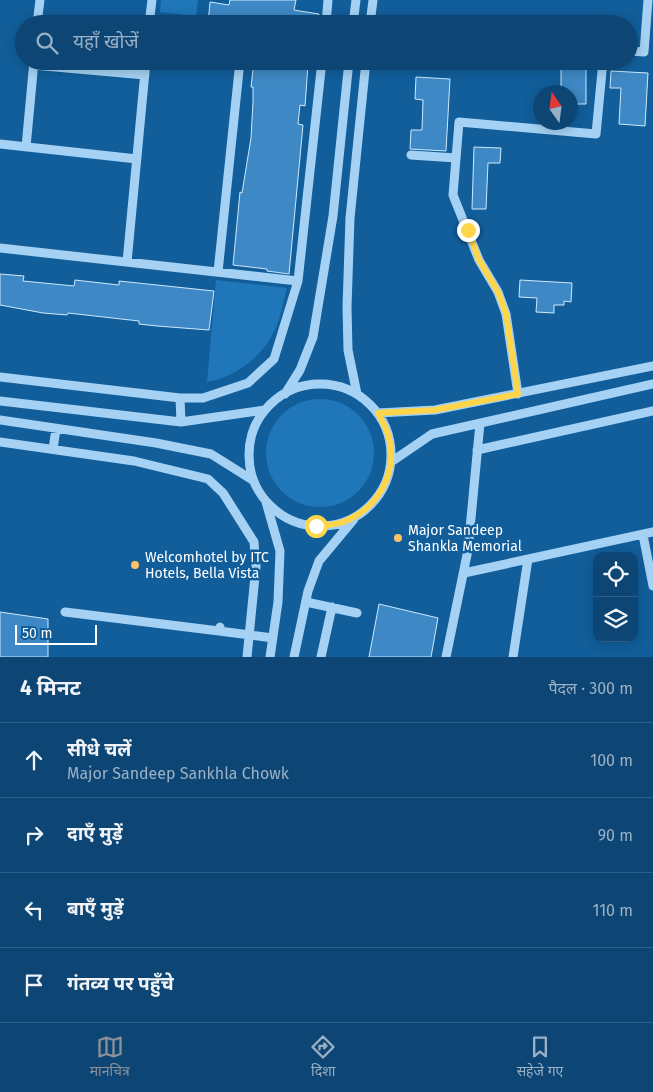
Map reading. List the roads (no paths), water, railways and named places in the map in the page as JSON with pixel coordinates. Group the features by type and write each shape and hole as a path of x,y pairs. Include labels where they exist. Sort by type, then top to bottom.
{"street":[{"path":"39,15 40,0"},
{"path":"151,15 152,0"},
{"path":"327,15 328,0"},
{"path":"354,15 356,0"},
{"path":"371,15 373,0"},
{"path":"638,52 644,52 648,0"},
{"path":"26,147 33,70"},
{"path":"94,70 145,76"},
{"path":"127,262 145,70"},
{"path":"218,272 239,70"},
{"path":"0,378 180,398 203,398 248,384 274,359 298,281 321,70"},
{"path":"270,657 278,602 280,551 266,502 254,481 250,466 249,450 253,432 265,410 284,394 300,370 313,337 334,216 348,70"},
{"path":"357,394 348,350 347,307 350,218 365,70"},
{"path":"518,394 506,314 498,292 479,260 453,195 459,122 596,134 602,70"},
{"path":"0,144 137,159"},
{"path":"411,155 456,158"},
{"path":"0,248 298,281"},
{"path":"378,413 435,410 653,366"},
{"path":"266,502 290,519 316,526 342,523 357,515 376,500 387,480 391,462 389,435 378,413 357,394 332,385 321,384 298,388 284,394"},
{"path":"391,462 432,434 653,384"},
{"path":"180,398 181,422"},
{"path":"0,401 181,422 265,410"},
{"path":"477,450 653,411"},
{"path":"0,420 156,443 211,454 254,481"},
{"path":"446,657 468,550 480,423"},
{"path":"53,449 56,428"},
{"path":"0,442 134,461 208,479 223,493 254,542 256,566 250,635 246,657"},
{"path":"294,657 306,602 319,561 357,515"},
{"path":"464,572 653,532"},
{"path":"643,534 653,586"},
{"path":"513,657 528,559"},
{"path":"306,602 357,613"},
{"path":"321,657 332,608"},
{"path":"66,612 219,629 273,638"}],"place":[{"name":"Major Sandeep Shankla Memorial","path":"398,538"},
{"name":"Welcomhotel by ITC Hotels, Bella Vista","path":"135,565"}]}
